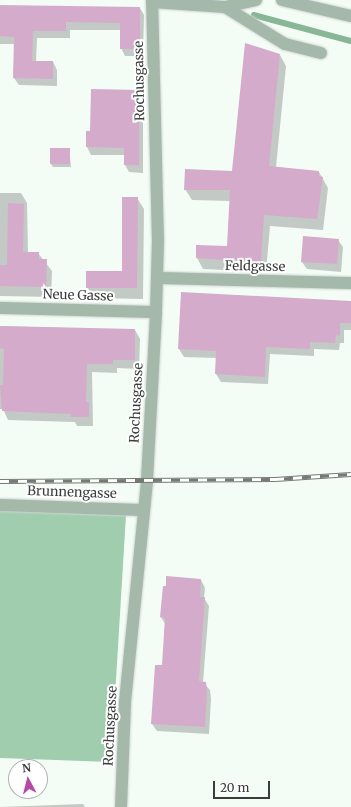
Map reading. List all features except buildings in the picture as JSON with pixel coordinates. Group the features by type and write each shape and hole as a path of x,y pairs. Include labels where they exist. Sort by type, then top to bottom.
{"street":[{"path":"152,1 225,7 256,0"},
{"path":"282,0 351,16"},
{"name":"Rochusgasse","path":"121,807 125,702 142,510 147,480 156,312 157,278 152,1"},
{"path":"225,7 285,44 321,53"},
{"name":"Feldgasse","path":"157,278 351,283"},
{"name":"Neue Gasse","path":"0,308 156,312"},
{"name":"Brunnengasse","path":"0,505 142,510"}],"green space":[{"path":"0,508 126,515 111,762 0,758"}],"waterway":[{"path":"254,15 351,41"}],"railway":[{"path":"0,481 275,479 351,474"}]}
